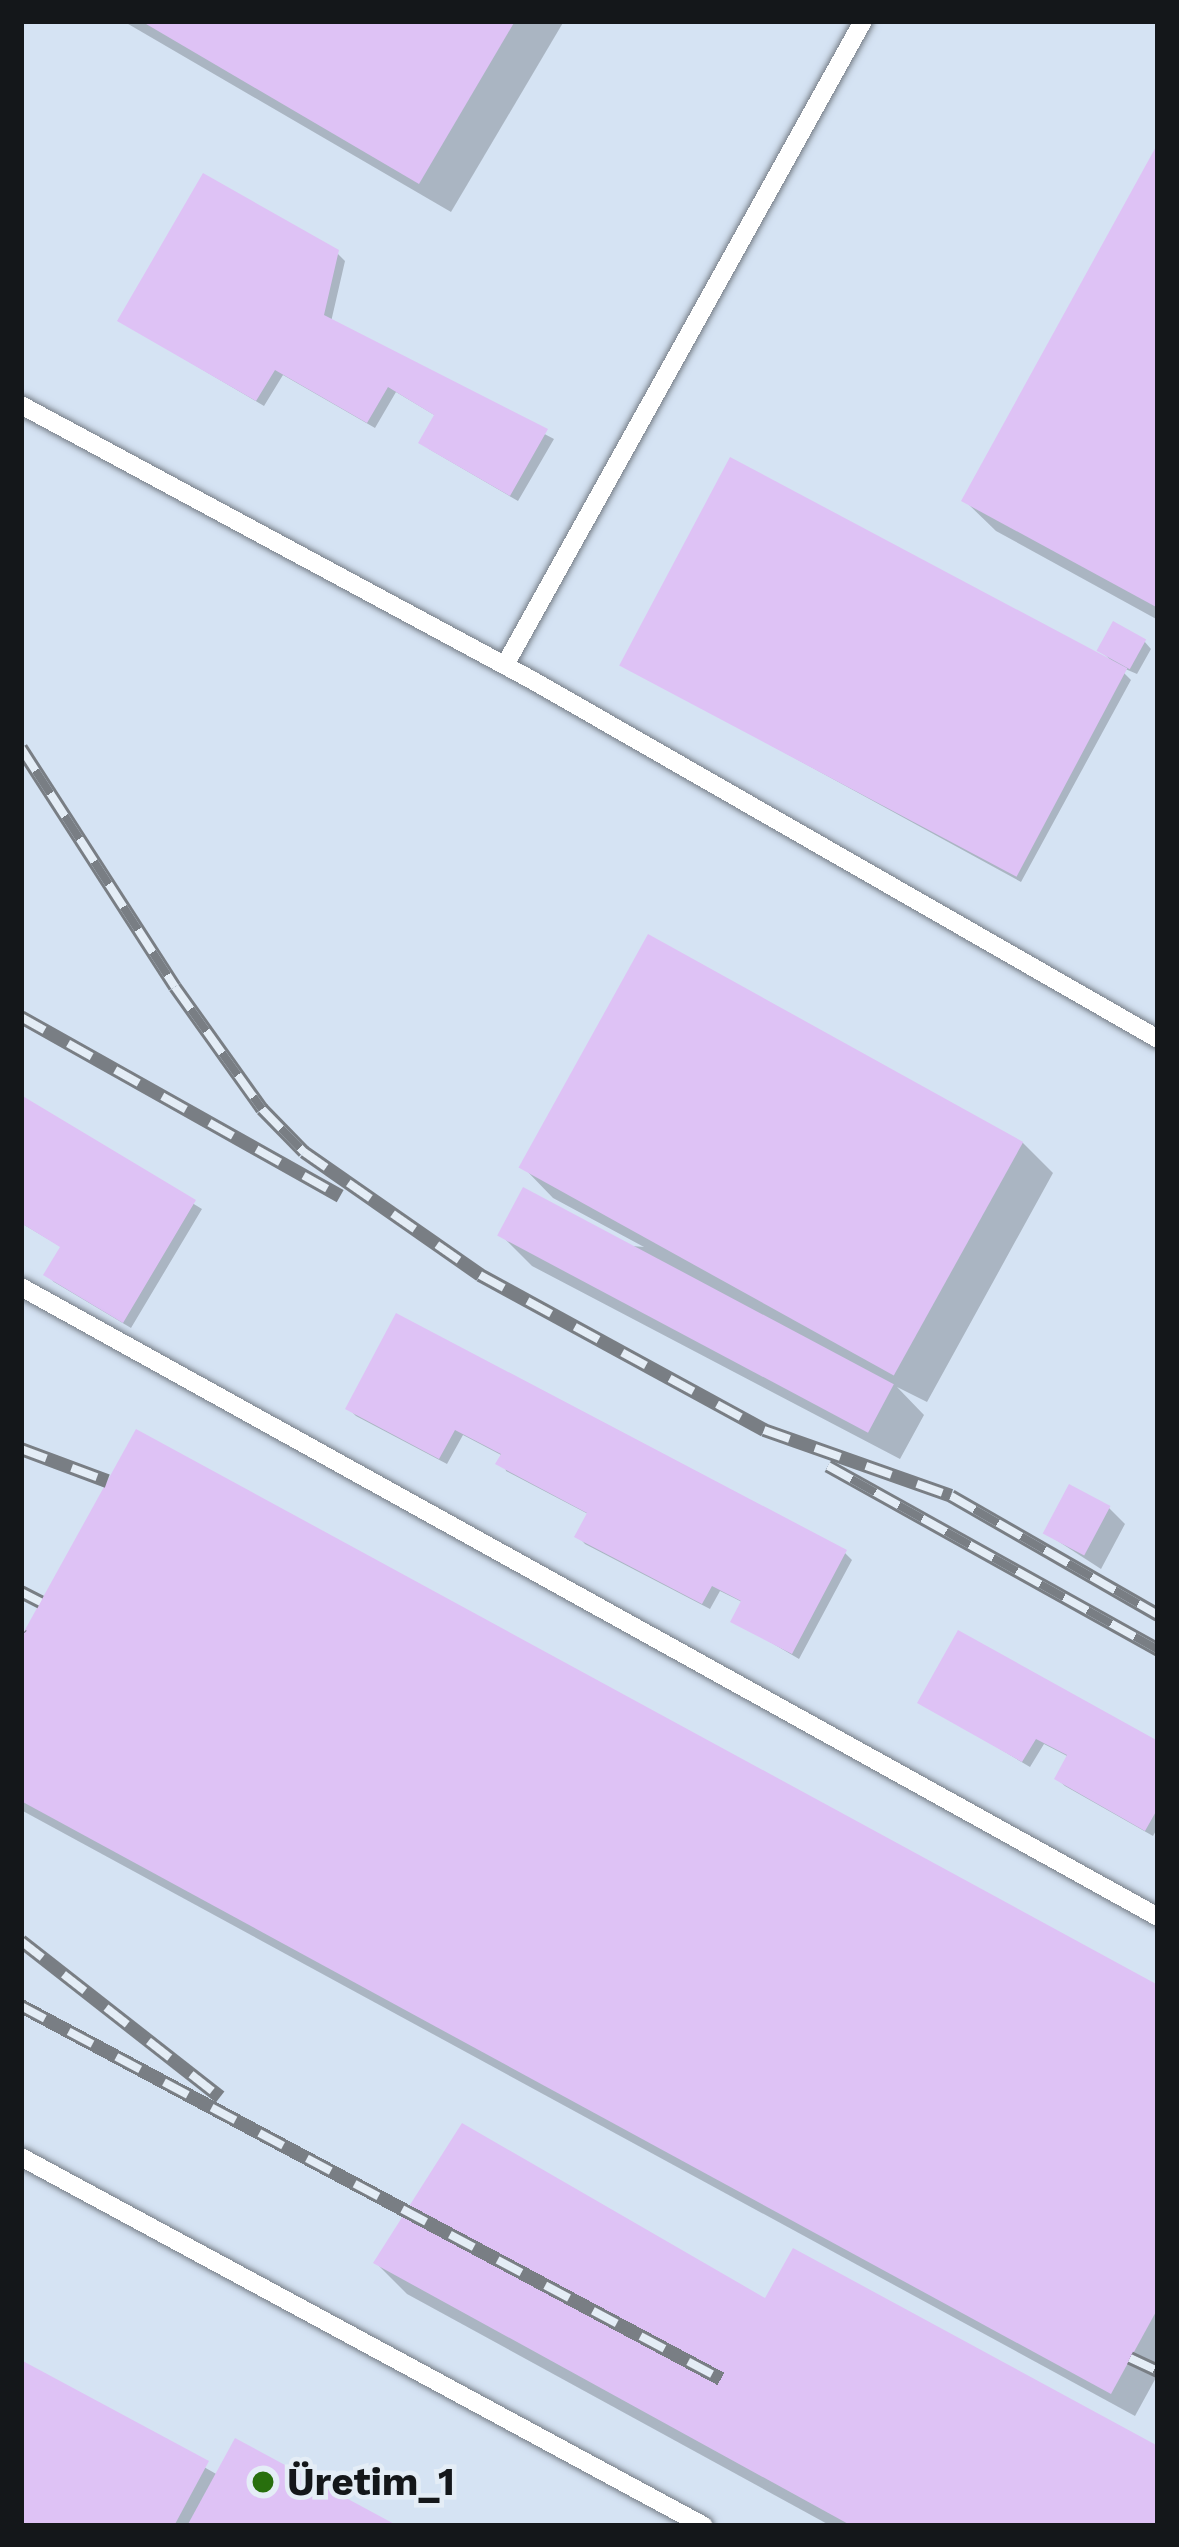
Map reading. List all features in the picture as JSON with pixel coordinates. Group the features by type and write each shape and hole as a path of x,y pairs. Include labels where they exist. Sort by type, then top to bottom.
{"lane":[{"path":"505,665 863,21"},
{"path":"21,405 505,665 1158,1039"},
{"path":"21,1287 1158,1917"},
{"path":"21,2157 704,2526"}],"shaded area":[{"path":"21,21 1158,21 1158,2526 21,2526"}],"building":[{"path":"141,21 515,21 419,184"},
{"path":"1158,143 1158,608 961,501"},
{"path":"203,173 339,250 324,315 548,429 510,496 418,443 434,415 388,387 367,423 275,370 256,401 117,321"},
{"path":"730,457 1127,668 1017,877 619,665"},
{"path":"1113,621 1146,639 1130,669 1097,651"},
{"path":"648,934 1023,1142 894,1376 519,1168"},
{"path":"21,1095 196,1200 123,1323 43,1275 60,1247 21,1223"},
{"path":"523,1187 894,1384 868,1433 497,1236"},
{"path":"396,1313 847,1550 792,1654 730,1622 741,1601 712,1586 702,1604 574,1537 587,1513 495,1464 501,1454 455,1430 439,1459 345,1409"},
{"path":"136,1429 1158,1985 1158,2308 1111,2394 21,1801 21,1637"},
{"path":"1069,1484 1110,1506 1084,1556 1043,1533"},
{"path":"958,1630 1158,1741 1158,1808 1145,1831 1054,1779 1067,1755 1036,1739 1022,1762 917,1703"},
{"path":"462,2123 765,2298 793,2248 1158,2446 1158,2526 852,2526 373,2263"},
{"path":"21,2360 209,2461 174,2526 21,2526"},
{"name":"Üretim_1","path":"235,2438 398,2526 187,2526"}],"railway":[{"path":"21,748 175,987 262,1109 304,1152 480,1275 764,1430 951,1496 1158,1615"},
{"path":"21,1017 340,1196"},
{"path":"21,1449 107,1481"},
{"path":"828,1466 1158,1650"},
{"path":"21,1592 41,1602"},
{"path":"21,1941 220,2097"},
{"path":"21,2006 721,2379"},
{"path":"1130,2358 1158,2371"}],"place":[{"name":"Üretim_1","path":"263,2482"}]}
